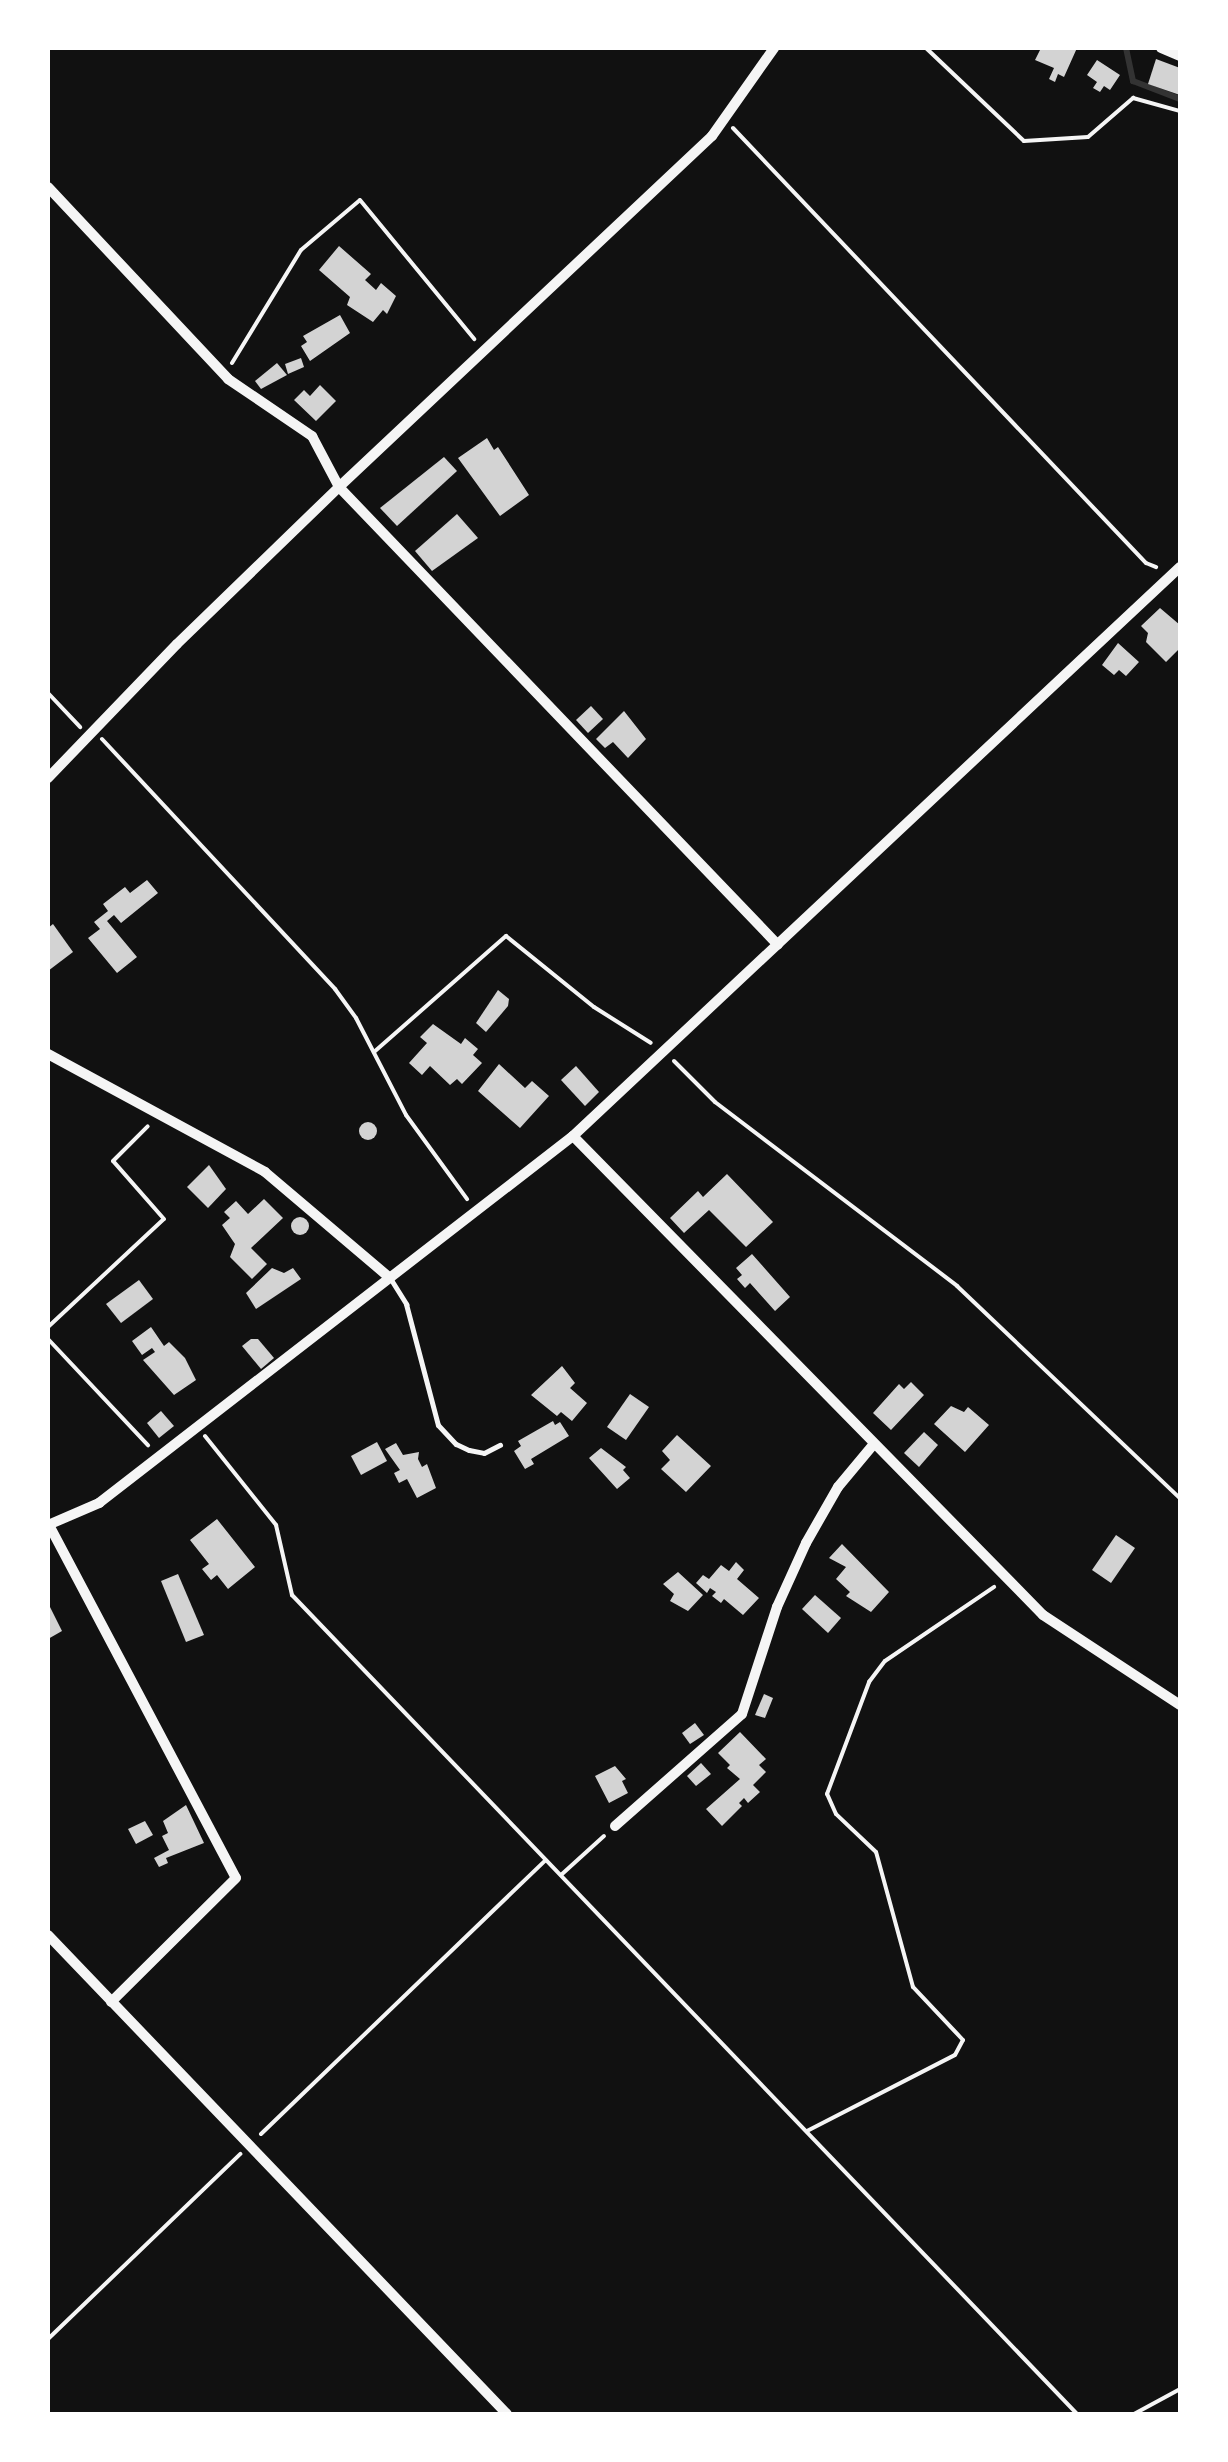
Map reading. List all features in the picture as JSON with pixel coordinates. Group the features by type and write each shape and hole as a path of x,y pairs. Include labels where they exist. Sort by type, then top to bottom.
{"street":[{"path":"48,778 177,644 725,120 774,48"},
{"path":"1161,48 1180,56"},
{"path":"48,187 224,375 312,436 339,487 778,945"},
{"path":"112,2002 236,1878 48,1525 99,1502 160,1458 573,1136 1176,571"},
{"path":"48,1054 162,1112 265,1172 390,1278"},
{"path":"573,1136 1043,1615 1180,1705"},
{"path":"615,1826 742,1714 777,1607 806,1543 838,1487 872,1445"},
{"path":"48,1935 507,2414"}],"lane":[{"path":"390,1278 406,1304 438,1425 456,1444 469,1450 484,1452 500,1445"}],"path":[{"path":"926,48 1024,141 1088,138 1133,98 1180,112"},
{"path":"725,120 1146,562 1176,571"},
{"path":"224,375 300,250 360,200 484,351"},
{"path":"48,693 335,990 374,1052 406,1115 476,1211"},
{"path":"374,1052 506,936 581,998 664,1051 715,1102 957,1286 1180,1498"},
{"path":"48,1327 164,1219 113,1162 162,1112"},
{"path":"48,1340 160,1458"},
{"path":"199,1428 276,1525 292,1595 1077,2414"},
{"path":"806,2131 955,2054 962,2040 913,1987 876,1852 836,1814 827,1794 869,1682 885,1661 1006,1579"},
{"path":"562,1875 615,1826"},
{"path":"48,2339 546,1860"},
{"path":"1134,2414 1180,2389"}],"building":[{"path":"1041,48 1077,48 1064,77 1058,74 1055,82 1049,79 1054,68 1035,60"},
{"path":"1156,59 1180,68 1180,95 1148,84"},
{"path":"1097,60 1120,75 1110,90 1104,86 1100,92 1093,88 1097,82 1087,75"},
{"path":"339,246 371,274 365,280 376,290 381,283 396,296 387,314 383,310 373,322 347,305 350,297 319,270"},
{"path":"340,315 350,333 310,361 301,346 307,342 303,336"},
{"path":"301,358 304,367 288,374 285,364"},
{"path":"277,363 287,375 261,389 255,381"},
{"path":"320,385 336,401 316,421 294,400 304,390 310,396"},
{"path":"487,438 494,450 498,447 529,495 500,516 458,458"},
{"path":"444,457 457,471 397,526 380,508"},
{"path":"457,514 478,538 432,571 415,551"},
{"path":"1160,608 1180,625 1180,648 1166,662 1146,642 1148,633 1141,626"},
{"path":"1118,643 1139,662 1126,676 1119,670 1114,675 1102,665"},
{"path":"591,706 603,719 588,733 576,720"},
{"path":"624,711 646,739 628,758 613,742 605,748 596,739"},
{"path":"147,880 158,893 121,923 114,915 107,921 137,957 117,973 88,938 100,929 94,922 108,911 103,904 125,887 130,893"},
{"path":"53,924 73,952 48,971 48,928"},
{"path":"498,990 509,999 508,1006 486,1032 476,1023"},
{"path":"433,1024 461,1044 465,1038 478,1049 473,1055 482,1063 462,1084 457,1079 450,1085 430,1066 422,1075 409,1063 427,1043 420,1037"},
{"path":"499,1064 525,1088 532,1081 549,1096 520,1128 478,1091"},
{"path":"576,1066 599,1092 585,1106 561,1080"},
{"path":"368,1122 375,1124 375,1138 368,1140 361,1138 359,1131 361,1124"},
{"path":"209,1165 226,1189 208,1208 187,1187"},
{"path":"727,1174 773,1222 746,1247 709,1210 684,1233 670,1218 698,1191 703,1197"},
{"path":"264,1199 283,1218 251,1248 267,1264 252,1279 230,1257 235,1244 222,1225 230,1218 224,1212 236,1201 248,1214"},
{"path":"300,1217 309,1226 300,1235 291,1226"},
{"path":"752,1254 790,1297 775,1311 750,1283 745,1288 737,1279 742,1275 736,1268"},
{"path":"272,1268 284,1273 293,1268 301,1279 256,1309 246,1293"},
{"path":"139,1280 153,1299 121,1323 106,1304"},
{"path":"151,1327 164,1346 169,1342 185,1358 196,1380 174,1395 143,1360 155,1352 152,1348 142,1355 132,1341"},
{"path":"258,1339 274,1358 261,1369 242,1346"},
{"path":"562,1366 575,1383 570,1388 587,1403 572,1421 561,1412 557,1416 531,1395"},
{"path":"911,1382 924,1395 891,1430 873,1413 899,1384 904,1389"},
{"path":"630,1394 649,1407 626,1440 607,1427"},
{"path":"951,1406 964,1412 968,1407 989,1425 965,1452 934,1424"},
{"path":"161,1411 174,1426 159,1438 147,1423"},
{"path":"553,1421 555,1425 560,1422 569,1436 531,1459 534,1464 525,1469 514,1451 521,1446 518,1441"},
{"path":"924,1432 938,1445 919,1467 904,1453"},
{"path":"677,1435 711,1466 686,1492 661,1469 670,1460 662,1451"},
{"path":"377,1442 387,1461 361,1475 351,1456"},
{"path":"396,1443 403,1455 419,1452 418,1459 422,1467 427,1464 436,1488 417,1498 407,1479 399,1483 394,1473 400,1470 385,1449"},
{"path":"601,1448 626,1467 623,1470 630,1478 617,1489 589,1458"},
{"path":"217,1519 255,1567 228,1589 217,1575 211,1580 202,1569 209,1564 190,1540"},
{"path":"1116,1535 1135,1548 1111,1583 1092,1570"},
{"path":"842,1544 889,1592 871,1612 846,1596 850,1592 836,1579 846,1567 829,1558"},
{"path":"736,1562 744,1570 737,1579 759,1598 743,1615 724,1599 721,1603 712,1596 716,1592 710,1588 707,1593 696,1583 703,1575 709,1579 721,1565 729,1571"},
{"path":"678,1572 703,1595 688,1611 670,1601 674,1594 663,1584"},
{"path":"178,1574 204,1635 186,1642 161,1581"},
{"path":"815,1595 841,1618 828,1633 802,1609"},
{"path":"48,1603 62,1631 48,1639"},
{"path":"764,1694 773,1698 765,1718 755,1715"},
{"path":"695,1723 704,1735 690,1744 682,1733"},
{"path":"740,1732 766,1759 759,1765 766,1772 753,1785 760,1792 748,1803 744,1798 739,1803 742,1806 722,1826 706,1809 740,1779 718,1753"},
{"path":"701,1763 711,1774 696,1786 687,1776"},
{"path":"615,1766 626,1779 622,1781 628,1793 609,1803 595,1776"},
{"path":"186,1805 204,1843 166,1858 168,1863 159,1867 154,1858 169,1850 162,1836 168,1833 163,1821"},
{"path":"145,1821 153,1835 136,1844 128,1829"}],"waterway":[{"path":"1126,48 1133,81 1180,99"}]}
